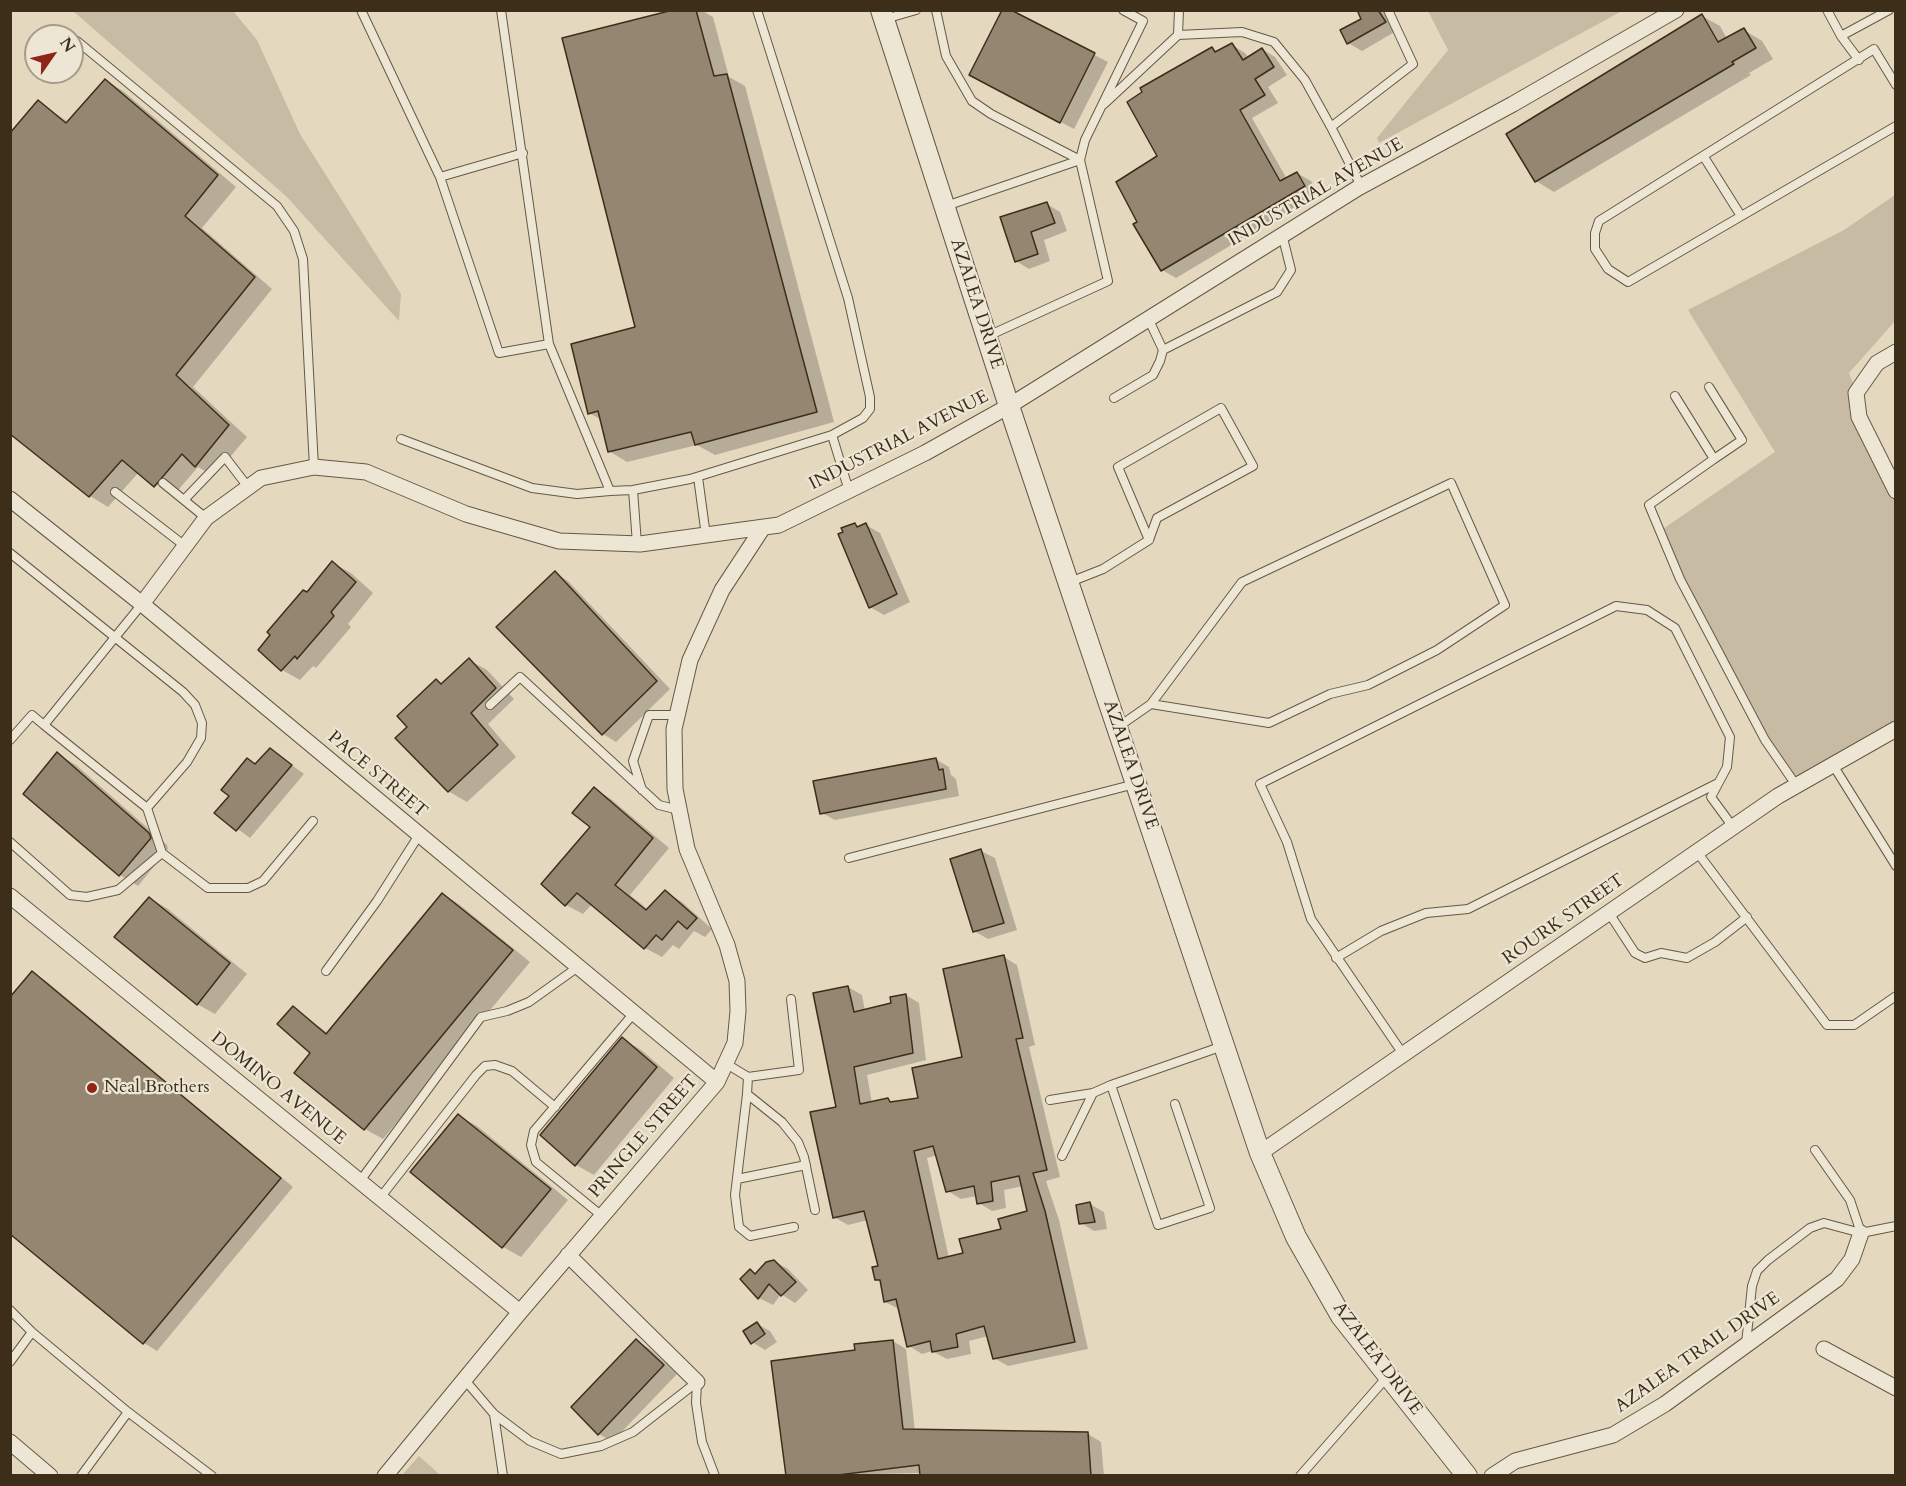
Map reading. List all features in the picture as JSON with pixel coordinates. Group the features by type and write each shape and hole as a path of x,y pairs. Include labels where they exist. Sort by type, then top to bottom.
{"street":[{"name":"INDUSTRIAL AVENUE","path":"142,604 206,518 261,478 314,467 366,472 466,514 559,541 637,544 779,525 925,453 1009,406 1361,186 1514,104 1676,10"},
{"name":"AZALEA DRIVE","path":"882,15 1009,406 1260,1153 1296,1237 1341,1316 1467,1476"},
{"path":"1896,352 1877,363 1856,393 1859,417 1896,491"},
{"name":"PACE STREET","path":"10,499 142,604 717,1082"},
{"name":"PRINGLE STREET","path":"385,1476 568,1255 717,1082 735,1044 738,1011 737,981 727,945 687,849 675,789 674,729 690,660 722,590 762,529"},
{"name":"ROURK STREET","path":"1260,1153 1796,785 1896,729"},
{"name":"DOMINO AVENUE","path":"10,896 520,1312"},
{"name":"AZALEA TRAIL DRIVE","path":"1492,1476 1515,1461 1613,1435 1665,1404 1837,1279 1852,1259 1861,1233"},
{"path":"568,1255 697,1382"},
{"path":"1824,1349 1896,1388"},
{"path":"10,1442 50,1476"}],"lane":[{"path":"361,10 440,177 499,353 549,344"},
{"path":"501,10 549,344 610,491"},
{"path":"401,439 532,488 577,494 633,490 698,477 832,435 863,418 870,409 870,396 848,298 757,10"},
{"path":"882,15 916,10"},
{"path":"936,10 946,56 972,101 991,114 1080,159"},
{"path":"986,336 1108,281 1080,159 1085,140 1143,21 1123,10"},
{"path":"1178,35 1179,10"},
{"path":"1331,127 1413,64 1388,10"},
{"path":"1827,10 1841,36 1859,60"},
{"path":"1841,36 1888,10"},
{"path":"1101,107 1178,35 1242,32 1274,42 1305,80 1361,186"},
{"path":"84,47 277,206 294,231 303,259 314,467"},
{"path":"1896,85 1874,49 1599,221 1595,233 1595,249 1600,260 1608,269 1628,282 1896,126"},
{"path":"440,177 523,153"},
{"path":"1704,157 1741,216"},
{"path":"944,207 1080,159"},
{"path":"1114,398 1152,375 1163,350 1277,292 1291,270 1282,234"},
{"path":"1148,318 1163,350"},
{"path":"1709,387 1742,440 1648,505 1680,579 1765,740 1796,785"},
{"path":"1675,396 1714,459"},
{"path":"1068,582 1102,569 1149,540 1157,518 1253,466 1221,408 1118,467 1149,540"},
{"path":"832,435 849,491"},
{"path":"184,500 225,458 248,488"},
{"path":"698,477 706,536"},
{"path":"164,483 206,518"},
{"path":"1117,728 1151,704 1242,582 1451,483 1505,606 1437,650 1368,686 1330,694 1269,723 1151,704"},
{"path":"633,490 637,544"},
{"path":"115,492 185,546"},
{"path":"10,553 183,692 195,705 202,723 201,738 187,762 147,808"},
{"path":"44,725 142,604"},
{"path":"1403,1054 1311,919 1287,842 1260,784 1616,606 1647,610 1675,628 1730,737 1728,767 1711,797 1733,827"},
{"path":"490,705 520,677 658,805 679,810"},
{"path":"10,740 32,715 147,808 162,853 208,888 248,888 262,881 313,821"},
{"path":"642,791 633,761 649,715 677,716"},
{"path":"1833,765 1896,866"},
{"path":"1336,958 1381,931 1425,913 1468,909 1719,782"},
{"path":"849,858 1136,784"},
{"path":"326,971 378,901 419,835"},
{"path":"10,842 70,895 87,897 118,890 162,853"},
{"path":"1697,852 1827,1025 1854,1025 1896,996"},
{"path":"1609,913 1635,953 1645,958 1661,953 1687,958 1715,942 1747,917"},
{"path":"360,1181 481,1017 507,1011 529,1002 578,967"},
{"path":"726,1064 748,1077 800,1070 791,999"},
{"path":"602,1216 536,1162 531,1145 534,1131 634,1013"},
{"path":"1050,1100 1093,1093 1224,1045"},
{"path":"380,1198 485,1066 495,1065 512,1071 555,1107"},
{"path":"748,1077 735,1195 739,1227 750,1236 794,1227"},
{"path":"1111,1085 1158,1226 1210,1208 1175,1104"},
{"path":"1062,1156 1093,1093"},
{"path":"747,1094 792,1132 806,1165 815,1210"},
{"path":"1815,1150 1850,1200 1861,1233"},
{"path":"737,1179 806,1165"},
{"path":"1746,1345 1752,1286 1757,1271 1767,1260 1810,1228 1824,1223 1861,1233 1896,1226"},
{"path":"10,1311 128,1412 212,1476"},
{"path":"10,1362 32,1332"},
{"path":"1300,1476 1388,1376"},
{"path":"464,1379 494,1414 530,1441 561,1454 601,1446 633,1432 697,1382"},
{"path":"697,1382 696,1403 702,1442 715,1476"},
{"path":"81,1476 128,1412"},
{"path":"494,1414 503,1476"}],"shaded area":[{"path":"73,11 233,11 257,40 300,134 401,294 399,321 286,196"},
{"path":"1428,11 1622,11 1379,143 1377,138 1448,50"},
{"path":"1895,195 1895,321 1849,373 1895,491 1895,729 1796,785 1765,739 1660,531 1775,452 1688,310 1844,230"},
{"path":"419,1456 439,1474 439,1475 402,1475"}],"building":[{"path":"673,10 696,10 714,76 727,74 817,412 695,445 691,432 608,452 598,411 588,414 571,344 635,327 562,38"},
{"path":"1002,10 1011,10 1095,53 1060,123 969,75"},
{"path":"1357,10 1378,10 1386,22 1347,44 1340,30 1361,19"},
{"path":"1702,14 1718,42 1744,28 1756,48 1732,62 1734,64 1535,182 1506,134"},
{"path":"1232,43 1243,60 1262,48 1274,67 1255,79 1265,95 1240,110 1280,181 1297,172 1305,186 1161,271 1133,224 1137,222 1116,182 1157,156 1127,102 1142,92 1140,88 1212,47 1215,52"},
{"path":"105,79 218,175 185,216 255,277 176,375 229,425 195,467 182,454 154,487 122,460 89,497 10,434 10,133 38,100 66,123"},
{"path":"1047,202 1055,223 1031,232 1038,254 1015,262 1000,217"},
{"path":"855,523 857,527 866,523 897,594 869,608 838,534 843,532 841,528"},
{"path":"332,561 356,582 331,612 334,616 297,659 295,656 281,671 258,650 270,635 267,632 303,590 307,592"},
{"path":"555,571 657,681 602,735 496,627"},
{"path":"469,658 496,688 471,713 498,745 448,792 395,738 407,727 397,716 436,679 441,684"},
{"path":"270,748 292,765 236,831 214,813 229,796 221,790 247,758 255,764"},
{"path":"57,752 149,833 151,838 119,876 23,794"},
{"path":"936,758 939,770 943,769 946,789 820,814 813,781"},
{"path":"594,787 653,838 615,885 646,910 665,890 697,918 687,929 678,921 662,940 656,935 644,949 577,893 565,906 541,884 590,827 572,813"},
{"path":"981,849 1004,923 973,932 950,859"},
{"path":"442,893 513,950 364,1130 294,1073 310,1053 277,1024 293,1006 326,1034"},
{"path":"149,897 230,963 197,1005 114,937"},
{"path":"1004,955 1023,1038 1016,1039 1047,1170 1033,1173 1045,1211 1075,1342 993,1359 984,1326 956,1334 958,1347 932,1352 930,1341 907,1347 896,1299 884,1302 880,1280 875,1280 872,1267 878,1266 864,1211 833,1218 810,1112 836,1107 813,993 848,986 854,1012 891,1003 890,997 906,994 913,1053 854,1067 860,1104 888,1098 890,1102 918,1098 912,1068 962,1057 943,969","holes":["933,1146 946,1192 974,1186 977,1204 993,1201 991,1182 1019,1176 1027,1211 998,1219 1001,1229 959,1239 963,1253 938,1259 914,1151"]},
{"name":"Neal Brothers","path":"32,971 281,1178 143,1344 10,1234 10,997"},
{"path":"622,1037 657,1067 575,1166 540,1135"},
{"path":"458,1114 551,1189 502,1248 410,1172"},
{"path":"1090,1202 1095,1222 1079,1224 1076,1205"},
{"path":"774,1260 796,1282 781,1296 769,1284 758,1299 740,1279 750,1269 755,1274 766,1262"},
{"path":"757,1322 765,1334 751,1344 743,1331"},
{"path":"636,1339 664,1365 598,1435 571,1407"},
{"path":"893,1340 903,1429 1088,1432 1091,1476 920,1476 919,1465 830,1476 786,1476 771,1361 855,1350 854,1344"}],"place":[{"name":"Neal Brothers","path":"92,1088"}]}
